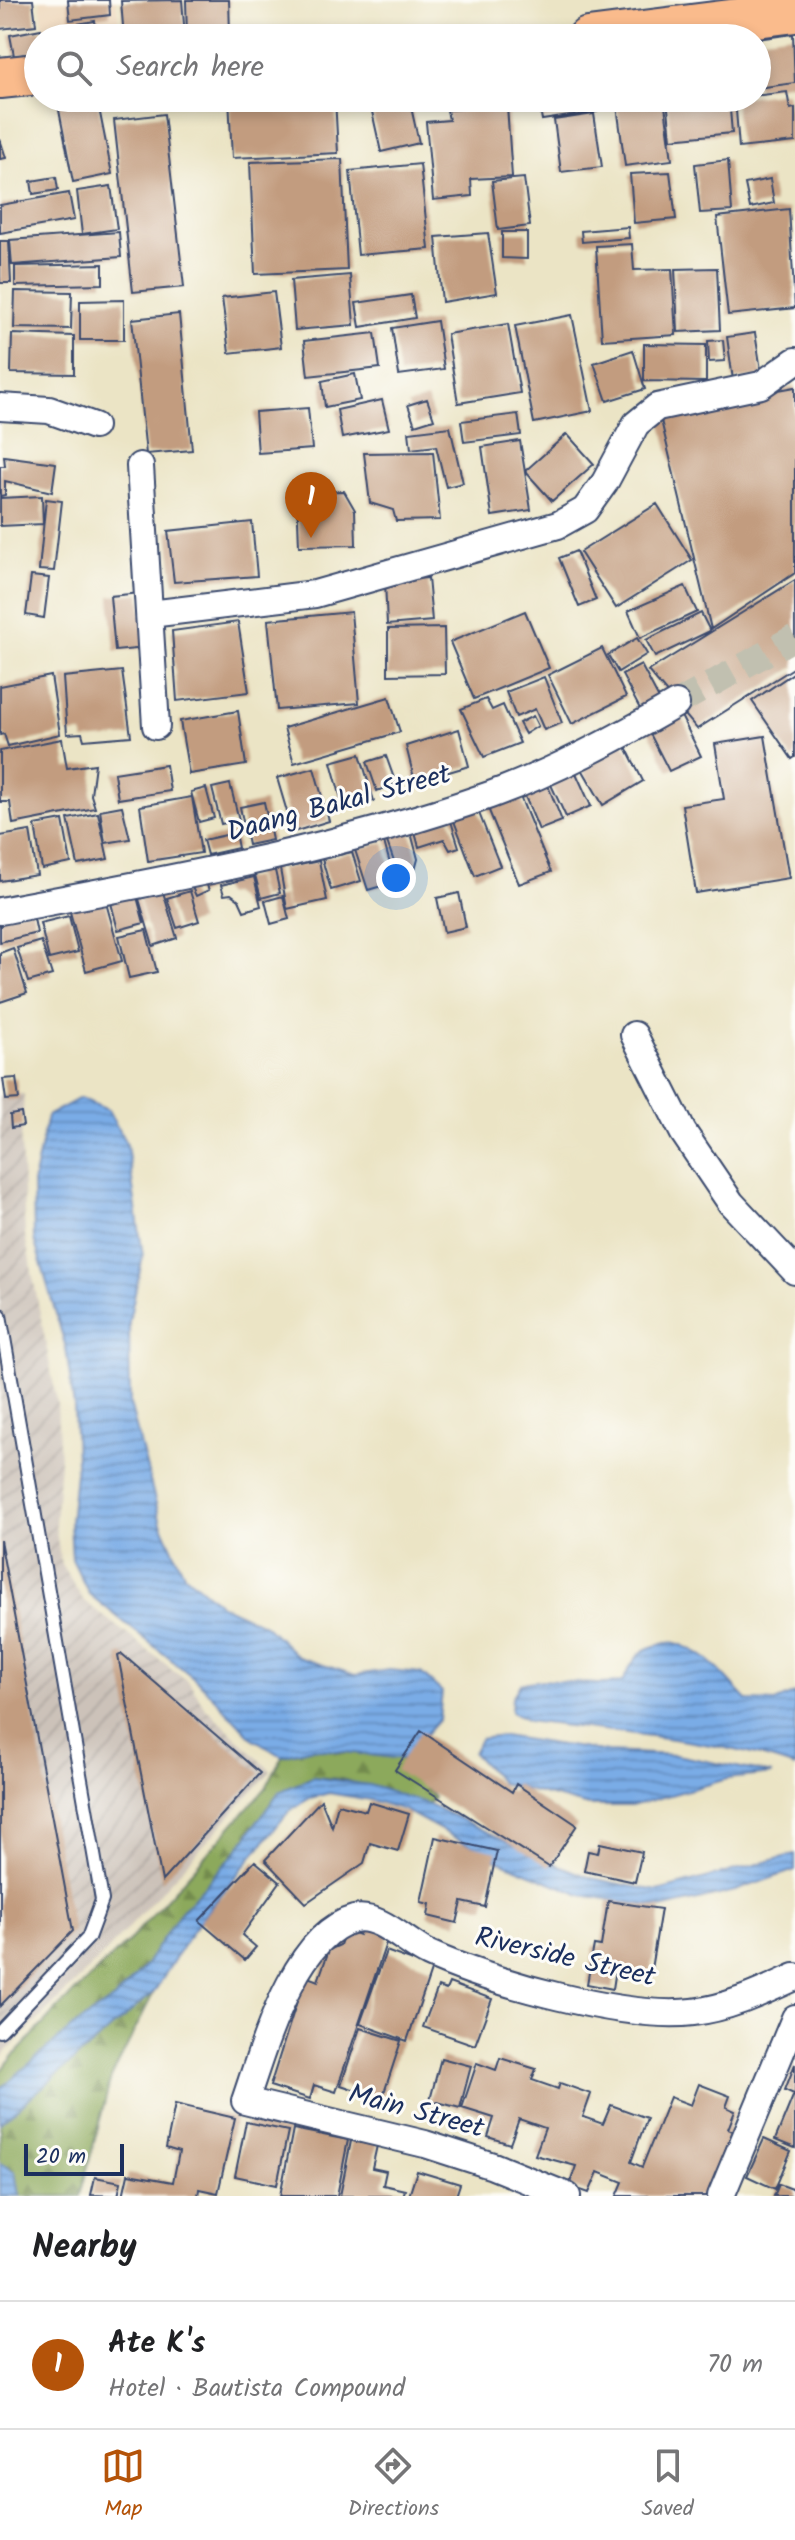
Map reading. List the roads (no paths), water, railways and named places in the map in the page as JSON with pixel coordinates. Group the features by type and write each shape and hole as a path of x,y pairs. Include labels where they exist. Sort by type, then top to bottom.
{"main road":[{"path":"699,24 795,12"},
{"path":"0,78 24,75"}],"street":[{"path":"150,614 315,594 558,525 585,510 605,482 636,424 657,407 761,385 795,361"},
{"path":"0,407 49,410 94,426"},
{"path":"140,466 156,726"},
{"name":"Daang Bakal Street","path":"0,911 274,858 380,829 493,794 633,729 676,704"},
{"path":"634,1035 683,1132 731,1203 795,1271"},
{"name":"Riverside Street","path":"245,2101 271,2027 304,1962 339,1924 357,1918 378,1922 422,1951 461,1969 512,1984 624,2008 691,2012 726,2006 795,1977"},
{"path":"721,2196 795,2018"},
{"name":"Main Street","path":"245,2101 425,2144 493,2166 567,2196"}],"lane":[{"path":"0,1315 102,1900 88,1938 0,2031"}],"water":[{"path":"80,1098 108,1110 127,1145 143,1256 129,1321 130,1404 161,1523 184,1574 221,1605 265,1625 298,1657 355,1675 389,1670 421,1673 442,1692 439,1719 404,1759 312,1748 282,1756 251,1737 199,1682 89,1594 72,1559 70,1522 76,1463 74,1407 66,1348 34,1239 33,1182 47,1116"},
{"path":"673,1642 707,1659 748,1701 775,1702 795,1693 795,1767 765,1757 699,1743 528,1721 511,1712 512,1698 520,1684 545,1680 596,1684 622,1682 641,1653"},
{"path":"503,1736 607,1752 676,1755 772,1774 727,1779 631,1806 589,1806 501,1783 473,1753 480,1739"},
{"path":"313,1777 369,1785 428,1804 556,1864 591,1878 630,1886 658,1891 795,1854 795,1870 735,1891 665,1908 581,1895 493,1858 404,1810 371,1800 329,1793 310,1798 289,1811 194,1928 154,1992 0,2123 0,2089 74,2026 114,1999 143,1969 179,1914 235,1853 279,1792"},
{"path":"0,2163 15,2172 19,2196 0,2196"}],"tunnel":[{"path":"676,704 795,637"}],"place":[{"name":"Ate K's","path":"311,538"}]}
